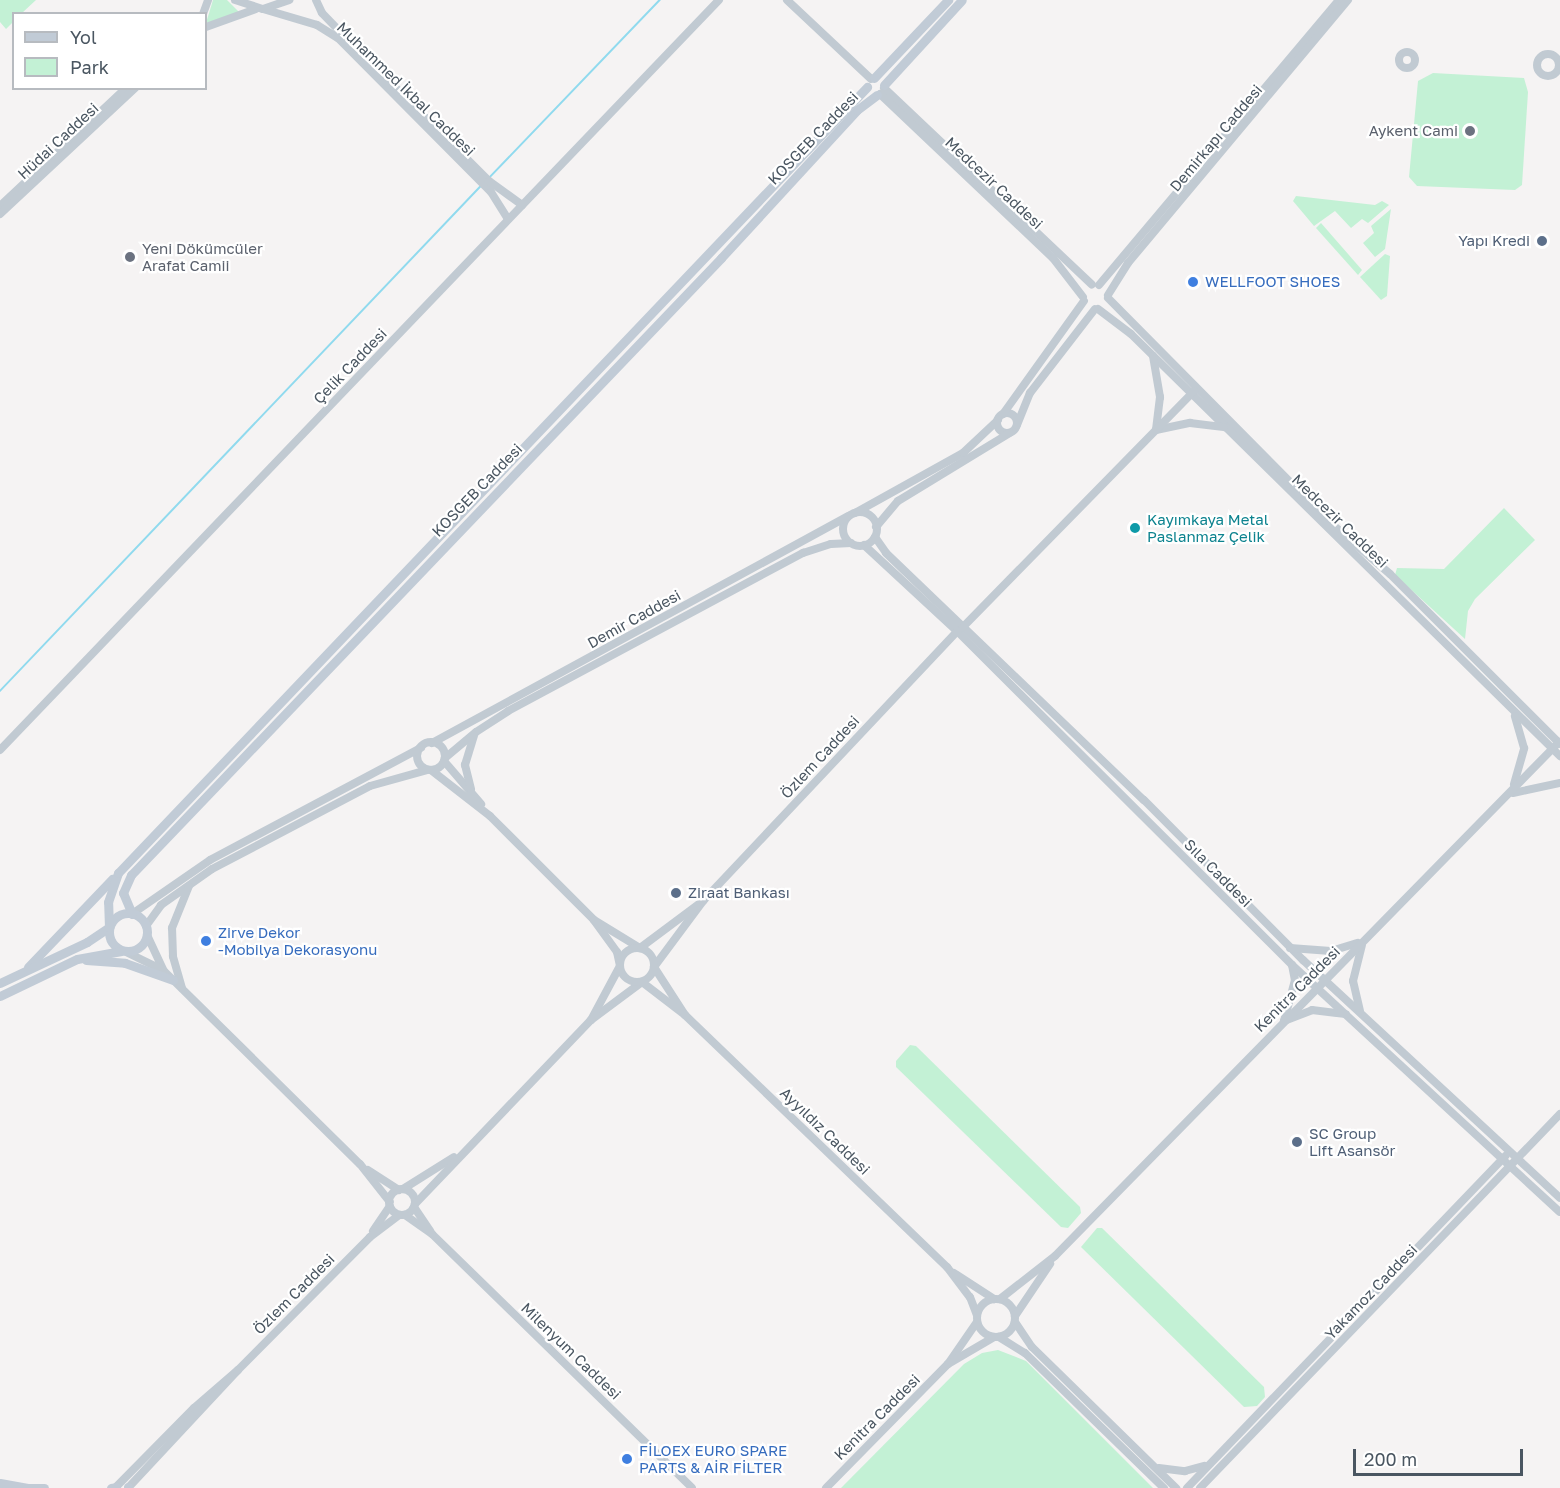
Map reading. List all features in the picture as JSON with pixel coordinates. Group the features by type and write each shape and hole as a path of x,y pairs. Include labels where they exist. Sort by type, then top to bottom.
{"main road":[{"name":"KOSGEB Caddesi","path":"24,971 948,0"},
{"name":"KOSGEB Caddesi","path":"132,914 123,893 131,875 722,258 857,110 881,90 962,0"},
{"path":"871,81 881,90"},
{"path":"871,81 881,90"},
{"name":"KOSGEB Caddesi","path":"0,983 87,942 110,927 108,902 118,873"},
{"path":"0,996 69,962 140,948 146,931 132,914 118,916 110,927 111,941 124,951"},
{"path":"69,962 125,963 173,980"},
{"path":"0,1483 26,1488 44,1488"}],"street":[{"name":"Muhammed İkbal Caddesi","path":"235,0 310,23 338,38 494,189 522,205"},
{"path":"207,27 289,0"},
{"name":"Muhammed İkbal Caddesi","path":"316,0 324,16 476,172"},
{"name":"Çelik Caddesi","path":"0,750 719,0"},
{"path":"787,0 871,81"},
{"name":"Demirkapı Caddesi","path":"1084,299 1339,0"},
{"name":"Demirkapı Caddesi","path":"1096,309 1108,296 1128,263 1348,0"},
{"name":"Hüdai Caddesi","path":"0,206 124,90"},
{"name":"Hüdai Caddesi","path":"0,214 133,90"},
{"name":"Medcezir Caddesi","path":"881,90 1108,296 1225,427 1511,708 1557,745"},
{"name":"Medcezir Caddesi","path":"881,90 1047,252 1084,299 1194,391 1557,745 1560,756"},
{"name":"Muhammed İkbal Caddesi","path":"494,189 508,219"},
{"path":"1010,433 1000,430 1001,417 1084,299"},
{"path":"1096,309 1030,393 1017,424 1010,433 898,501 876,527 875,537 886,554 960,629 1144,800 1356,1015 1560,1198"},
{"path":"1153,356 1160,397 1156,430 1190,423 1225,427"},
{"name":"Özlem Caddesi","path":"654,967 703,901 960,629 1194,391"},
{"path":"1001,417 1013,415 1017,424"},
{"name":"Demir Caddesi","path":"432,742 955,458 1001,417"},
{"path":"875,537 864,545 851,543 843,530 852,515 869,515 876,527"},
{"name":"Demir Caddesi","path":"445,760 476,732 803,553 831,543 851,543"},
{"name":"Sıla Caddesi","path":"864,545 960,629 1292,965 1317,988 1356,1015 1560,1212"},
{"path":"1507,795 1518,775 1524,748 1522,732 1511,708"},
{"path":"473,795 465,765 476,732"},
{"path":"132,914 210,860 432,742 442,747 445,760 490,816 594,920 617,952 620,966 627,979 642,982"},
{"name":"Kenitra Caddesi","path":"1055,1256 1557,745"},
{"path":"421,748 418,760 490,816"},
{"path":"164,971 146,931 161,905 192,882 359,792 429,770 445,760"},
{"path":"1507,795 1532,786 1560,783"},
{"path":"182,989 173,956 172,928 192,882"},
{"name":"Özlem Caddesi","path":"640,948 703,901"},
{"path":"414,1206 461,1152 591,1020 642,982 654,967 652,957 594,920"},
{"path":"1290,948 1340,950 1364,940"},
{"path":"1356,1015 1353,971 1364,940"},
{"path":"591,1020 626,952 640,948"},
{"path":"124,951 164,971 360,1164 390,1204 402,1215 432,1234"},
{"path":"1284,1021 1295,980 1292,965"},
{"name":"Ayyıldız Caddesi","path":"654,967 685,1015"},
{"name":"Ayyıldız Caddesi","path":"642,982 685,1015 946,1267 970,1297 977,1319"},
{"path":"1284,1021 1312,1010 1356,1015"},
{"name":"Yakamoz Caddesi","path":"1200,1488 1560,1114"},
{"name":"Yakamoz Caddesi","path":"1187,1488 1510,1151"},
{"path":"401,1190 461,1152"},
{"path":"360,1164 414,1196 414,1206 432,1234"},
{"name":"Özlem Caddesi","path":"370,1237 401,1190"},
{"name":"Özlem Caddesi","path":"128,1488 238,1370 370,1237 414,1206"},
{"name":"Milenyum Caddesi","path":"432,1234 692,1488"},
{"path":"948,1364 977,1319 983,1304 997,1299 1055,1256"},
{"path":"948,1364 1009,1332 1055,1256"},
{"name":"Ayyıldız Caddesi","path":"946,1267 997,1299"},
{"path":"997,1299 1010,1305 1015,1319 1032,1347 1176,1488"},
{"path":"977,1319 984,1333 1025,1353 1164,1488"},
{"name":"Kenitra Caddesi","path":"826,1488 948,1364"},
{"name":"Özlem Caddesi","path":"114,1488 194,1408 238,1370"},
{"path":"1154,1466 1167,1471 1197,1470 1215,1459"},
{"path":"1210,1488 1218,1469"}],"green space":[{"path":"0,0 36,0 23,12 12,12 12,23 6,29 0,22"},
{"path":"213,0 227,0 240,13 207,23"},
{"path":"1433,73 1524,78 1528,92 1522,185 1515,190 1417,186 1409,177 1418,81"},
{"path":"1296,196 1375,205 1382,201 1389,205 1368,223 1362,219 1351,228 1335,211 1314,226 1293,201"},
{"path":"1391,209 1385,249 1375,257 1363,243 1374,233 1371,226"},
{"path":"1321,223 1362,270 1358,275 1316,228"},
{"path":"1385,254 1390,256 1387,296 1381,300 1360,277"},
{"path":"1504,508 1535,540 1475,599 1468,611 1465,639 1395,575 1397,568 1444,569"},
{"path":"910,1045 916,1046 1080,1207 1081,1213 1068,1228 1061,1227 896,1067 896,1061"},
{"path":"1097,1228 1102,1228 1264,1387 1265,1397 1257,1406 1244,1407 1081,1247"},
{"path":"998,1350 1026,1361 1153,1488 841,1488 964,1364 982,1353"}],"waterway":[{"path":"490,177 660,0"},
{"path":"0,691 480,187"}],"place":[{"name":"Aykent Cami","path":"1470,131"},
{"name":"Yapı Kredi","path":"1542,241"},
{"name":"Yeni Dökümcüler Arafat Camii","path":"130,257"},
{"name":"WELLFOOT SHOES","path":"1193,282"},
{"name":"Kayımkaya Metal Paslanmaz Çelik","path":"1135,528"},
{"name":"Ziraat Bankası","path":"676,893"},
{"name":"Zirve Dekor -Mobilya Dekorasyonu","path":"206,941"},
{"name":"SC Group Lift Asansör","path":"1297,1142"},
{"name":"FİLOEX EURO SPARE PARTS & AİR FİLTER","path":"627,1459"}]}
